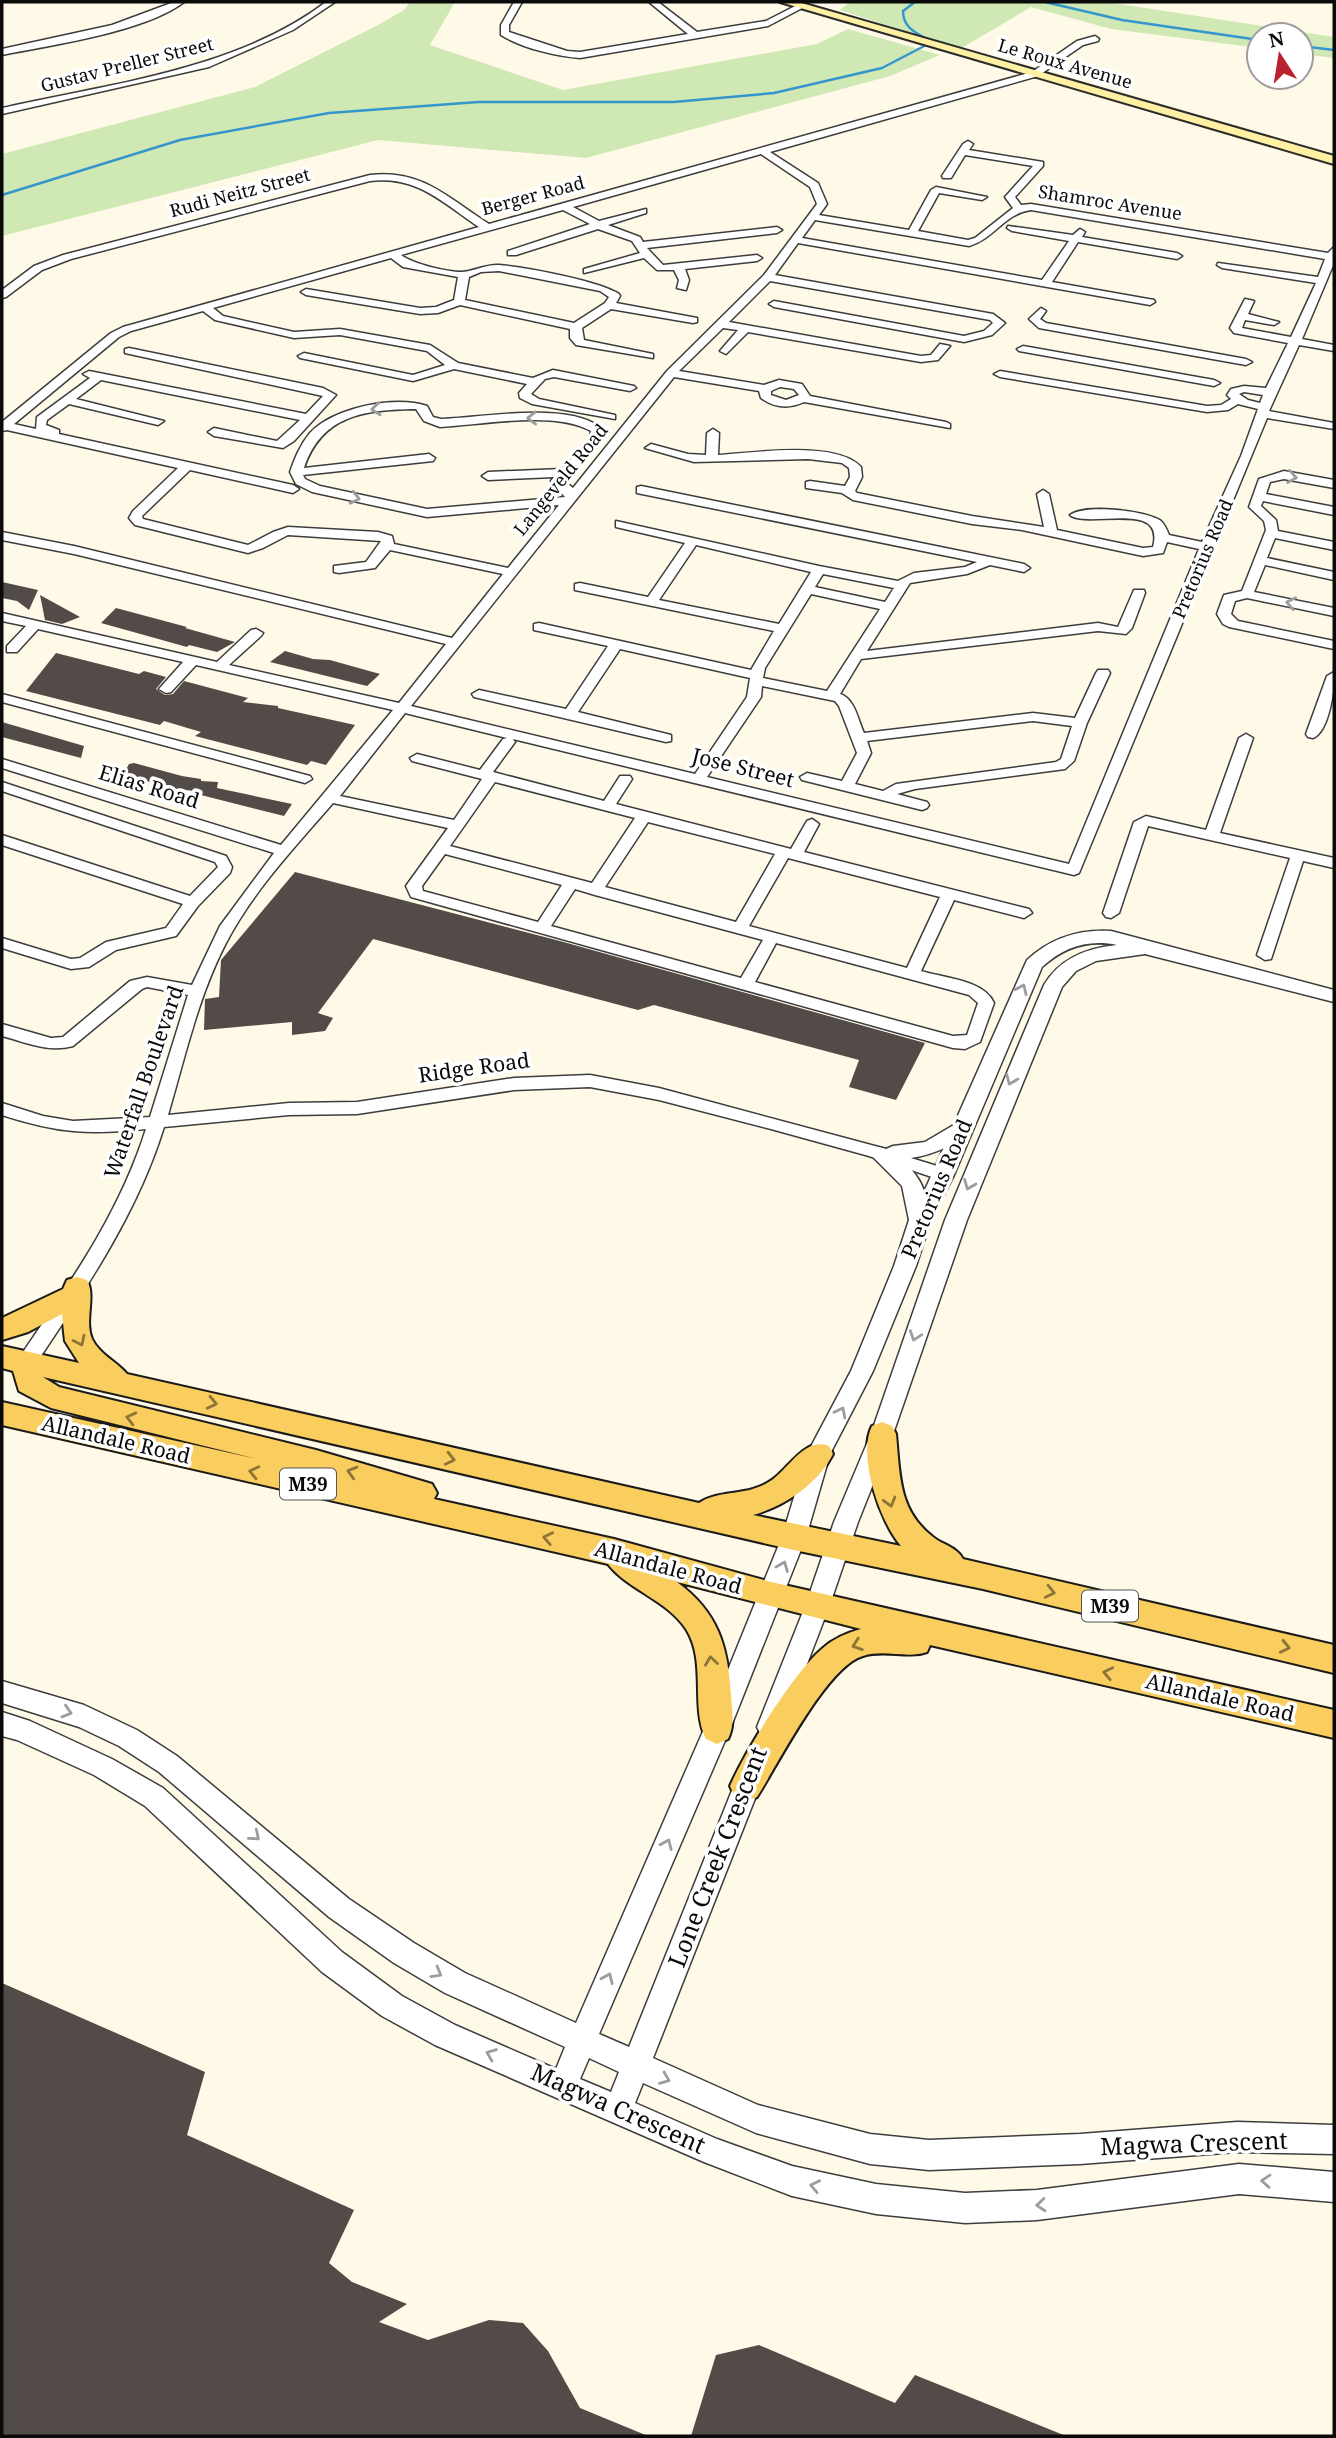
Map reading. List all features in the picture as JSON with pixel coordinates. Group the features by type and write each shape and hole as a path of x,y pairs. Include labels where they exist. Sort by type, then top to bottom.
{"main road":[{"name":"Le Roux Avenue","path":"786,2 1334,160"},
{"path":"2,1329 18,1324 73,1292 74,1329 91,1360 117,1381"},
{"path":"14,1360 29,1382 51,1398 316,1462 460,1504 478,1511 507,1529"},
{"name":"M39","path":"14,1360 117,1381 838,1546 983,1576 1334,1659"},
{"name":"Allandale Road","path":"2,1414 614,1552 771,1595 1334,1724"},
{"path":"882,1434 889,1505 904,1531 928,1552 983,1576"},
{"path":"691,1512 754,1505 791,1484 819,1454"},
{"path":"614,1552 686,1607 698,1622 711,1656 717,1729"},
{"path":"746,1786 811,1684 836,1654 849,1647 885,1638 1022,1654"}],"street":[{"path":"2,52 114,27 145,18 180,2"},
{"path":"310,2 330,2"},
{"name":"Gustav Preller Street","path":"2,111 206,65 233,54 330,2"},
{"path":"518,2 505,25 504,33 512,38 566,54 593,54 768,23 802,6"},
{"path":"653,2 696,36"},
{"name":"Berger Road","path":"3,427 115,335 127,329 1035,74 1078,44 1095,39"},
{"path":"947,176 970,141"},
{"path":"762,152 814,185 822,204 813,217"},
{"path":"963,152 1037,164"},
{"path":"1018,208 1010,197 1022,185 1044,152"},
{"path":"1022,161 1013,174 1022,185"},
{"name":"Rudi Neitz Street","path":"2,295 38,268 67,257 370,178 386,176 415,180 486,227"},
{"path":"912,235 936,190 982,197"},
{"path":"564,206 598,225 629,235 645,249 656,266 679,268 757,258"},
{"name":"Shamroc Avenue","path":"813,217 954,243 976,242 988,235 1010,211 1018,208 1090,216 1333,253"},
{"path":"512,253 642,211"},
{"path":"1045,284 1090,216"},
{"name":"Langeveld Road","path":"283,851 330,798 671,373 768,278 813,217"},
{"path":"1012,228 1178,256"},
{"path":"588,271 645,249 777,230"},
{"path":"796,240 1150,302"},
{"name":"Pretorius Road","path":"1074,870 1206,547 1247,456 1270,392 1333,253"},
{"path":"306,292 420,311 438,310 459,302 477,308 576,327 609,305 615,296 603,288 499,268 480,269 464,275 407,265 393,254"},
{"path":"1222,265 1322,281"},
{"path":"679,268 684,280 682,288"},
{"path":"459,302 464,275"},
{"path":"768,278 993,317 1000,323 988,333 964,339 774,304"},
{"path":"1250,301 1236,328 1242,333 1334,348"},
{"path":"609,305 693,320"},
{"path":"205,307 219,318 294,335 340,332 430,348 454,366 534,382"},
{"path":"1041,312 1034,317 1038,325 1246,362"},
{"path":"1242,316 1274,322"},
{"path":"721,324 921,359 934,358 944,346"},
{"path":"576,327 576,338 580,343 649,356"},
{"path":"726,351 746,328"},
{"path":"1114,365 1126,341"},
{"path":"1023,349 1214,383"},
{"path":"1250,349 1239,382 1241,394 1263,410 1334,426"},
{"path":"129,351 309,418"},
{"path":"304,356 413,378 454,366"},
{"path":"72,370 98,377 328,393 329,398 290,438 279,445 214,432"},
{"path":"611,416 529,400 525,393 534,382 548,373 630,388"},
{"path":"671,373 765,389 779,383 792,384 805,391 803,398"},
{"path":"1000,374 1206,409 1224,408 1241,394 1270,392"},
{"path":"98,377 41,419 40,427 249,474"},
{"path":"765,389 765,396 773,402 794,403 803,398 946,426"},
{"path":"66,400 158,421"},
{"path":"406,406 423,408 428,419 440,423 564,418 588,423 597,430 595,442 558,478 558,485 571,497 427,513 316,489 300,481 296,472 304,445 333,419 358,411 406,406"},
{"path":"3,427 293,489"},
{"path":"712,458 713,433"},
{"path":"651,448 695,459 792,456 846,458 852,461 856,472 849,490 853,496 1147,552 1159,550 1164,538 1164,531 1157,523 1142,517 1076,515"},
{"path":"296,472 429,458"},
{"path":"186,467 137,514 135,518 139,522 248,549 261,547 277,533 288,531 378,536 388,539 387,545 370,565 339,569"},
{"path":"488,476 563,473"},
{"path":"1247,594 1271,533 1270,520 1255,508 1265,479 1275,475 1334,484"},
{"path":"810,485 849,490"},
{"path":"641,490 1024,568"},
{"path":"929,494 930,511"},
{"path":"1043,494 1051,532"},
{"path":"1258,496 1334,511"},
{"path":"620,524 820,570 901,585"},
{"path":"1271,533 1334,546"},
{"path":"2,536 74,550 453,642"},
{"path":"1164,538 1206,547"},
{"path":"652,601 693,541"},
{"path":"387,545 509,572"},
{"path":"832,695 901,585 912,577 975,568 986,561"},
{"path":"1262,561 1334,576"},
{"path":"699,779 754,697 756,678 820,570"},
{"path":"580,587 783,629"},
{"path":"807,589 887,606"},
{"path":"856,656 1098,627 1121,631 1125,628 1139,593"},
{"path":"1334,612 1247,594 1228,599 1224,614 1228,621 1334,645"},
{"name":"Jose Street","path":"2,617 401,708 1074,870"},
{"path":"12,649 35,625"},
{"path":"540,626 832,695 846,705 864,753 847,786"},
{"path":"219,667 256,633"},
{"path":"1234,635 1334,656"},
{"path":"569,714 616,645"},
{"path":"166,689 192,661"},
{"path":"886,796 896,789 915,785 1059,766 1067,761 1080,723 1103,673"},
{"path":"1313,734 1331,694 1334,676"},
{"path":"480,694 666,737"},
{"path":"2,698 305,779"},
{"path":"860,738 1033,717 1050,717 1080,723"},
{"path":"1210,836 1246,738"},
{"path":"441,848 912,974 983,996 986,1003 972,1040 965,1043 953,1042 416,894 413,888 508,742"},
{"path":"417,758 1024,913"},
{"name":"Elias Road","path":"2,763 283,851"},
{"path":"807,777 922,805"},
{"path":"607,807 625,779"},
{"path":"2,943 71,964 82,963 111,946 171,932 193,902 223,873 225,867 221,859 5,792"},
{"path":"330,798 457,824"},
{"path":"595,890 644,816"},
{"path":"1111,913 1142,822 1157,822 1334,863"},
{"path":"740,928 812,824"},
{"path":"3,842 193,902"},
{"name":"Waterfall Boulevard","path":"14,1360 73,1292 107,1240 127,1201 159,1121 198,992 218,944 283,851"},
{"path":"1265,955 1298,855"},
{"path":"541,929 570,884"},
{"path":"912,974 949,894"},
{"path":"746,984 772,937"},
{"name":"Pretorius Road","path":"771,1595 794,1536 819,1454 862,1371 905,1266 920,1220 944,1175 1034,964 1061,943 1090,937 1119,937 1154,951 1334,996"},
{"name":"Pretorius Road","path":"838,1546 882,1434 937,1271 1028,1040 1061,972 1078,960 1102,952 1154,951"},
{"path":"2,1030 51,1045 67,1042 136,985 147,982 198,992"},
{"name":"Ridge Road","path":"2,1109 42,1122 73,1127 107,1127 289,1109 357,1108 514,1084 590,1081 659,1094 875,1152 944,1175"},
{"path":"944,1175 966,1159 995,1122"},
{"path":"875,1152 918,1153 940,1143 964,1125"},
{"path":"875,1152 912,1183 920,1220"},
{"name":"Lone Creek Crescent","path":"618,2110 818,1604 838,1546"},
{"path":"563,2085 717,1729 771,1595"},
{"name":"Magwa Crescent","path":"2,1692 84,1717 128,1738 168,1764 339,1908 404,1953 455,1983 756,2119 870,2149 929,2155 1080,2149 1237,2137 1334,2140"},
{"name":"Magwa Crescent","path":"2,1724 21,1729 103,1767 153,1797 332,1962 392,2007 445,2035 714,2152 792,2181 876,2199 965,2208 1083,2200 1239,2179 1334,2187"}],"green space":[{"path":"410,2 455,2 430,45 563,90 817,44 848,29 940,55 890,76 586,158 378,140 2,236 2,154 255,87 378,25 404,10"},
{"path":"850,2 1106,2 1245,23 1245,46 1111,29 1031,7 960,49 840,10"},
{"path":"1315,34 1334,37 1334,58 1315,56"}],"building":[{"path":"2,582 38,590 29,610 17,601 2,598"},
{"path":"40,595 80,617 62,624 45,620"},
{"path":"116,608 235,642 217,652 189,645 187,647 101,623"},
{"path":"285,651 380,674 367,686 270,662"},
{"path":"56,653 139,674 144,671 166,677 156,689 165,695 173,694 184,681 248,698 243,702 278,706 355,725 326,765 311,761 307,765 195,736 201,732 164,721 160,725 26,691"},
{"path":"2,722 84,746 81,758 2,737"},
{"path":"134,763 201,781 218,782 217,788 292,804 284,816 193,793 194,791 153,786 153,783 123,775 129,764"},
{"path":"295,872 560,941 925,1043 896,1100 849,1087 859,1060 654,1005 638,1010 373,939 318,1013 333,1018 325,1031 292,1035 292,1022 204,1030 205,999 219,997 221,960"},
{"path":"2,1983 205,2072 187,2135 354,2210 329,2263 352,2282 407,2304 379,2322 428,2340 489,2320 523,2323 548,2351 580,2408 648,2436 2,2436"},
{"path":"759,2345 895,2403 915,2375 1066,2436 691,2436 716,2355"}],"waterway":[{"path":"2,195 180,140 329,113 478,102 674,102 774,93 882,68 932,42 908,27 903,11 915,2"},
{"path":"1045,2 1122,20 1245,38"},
{"path":"1315,48 1334,50"}]}
